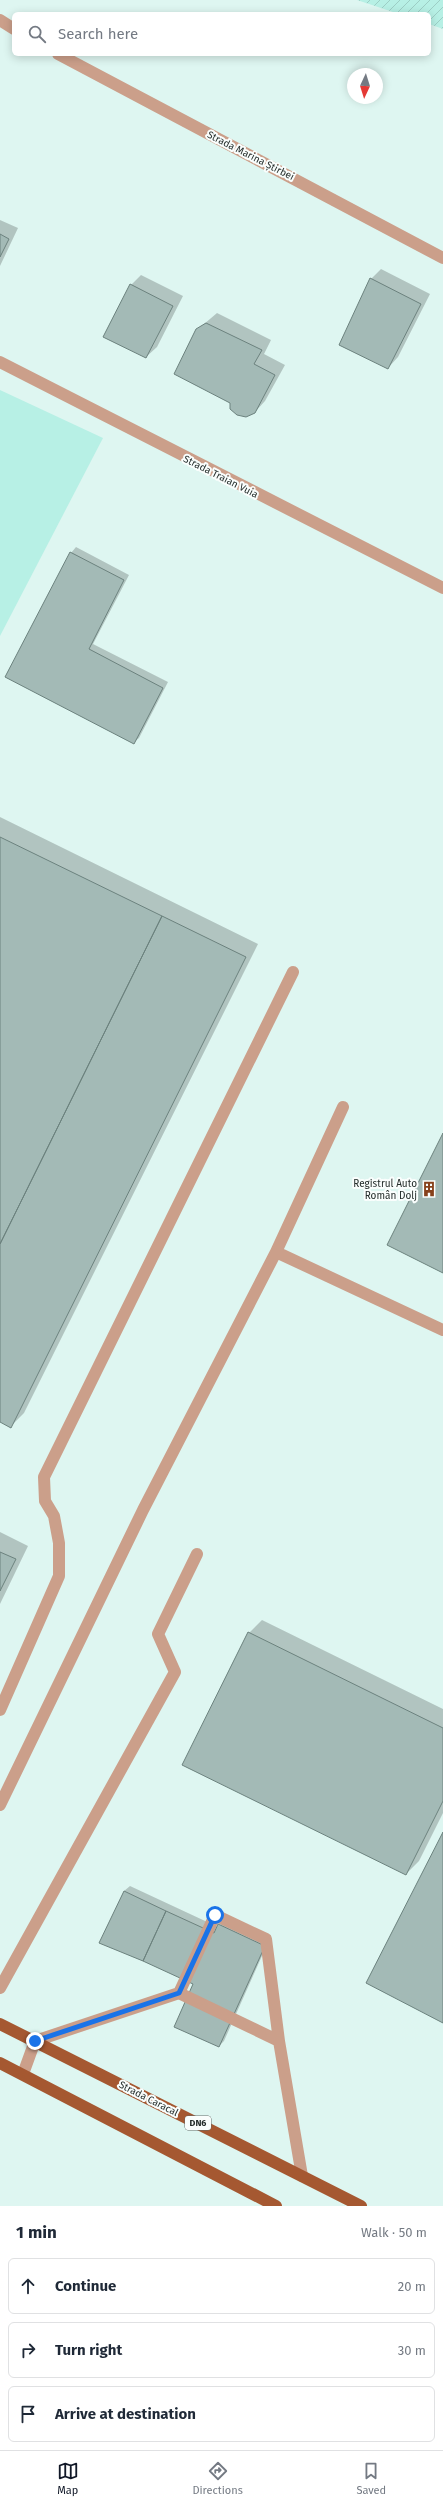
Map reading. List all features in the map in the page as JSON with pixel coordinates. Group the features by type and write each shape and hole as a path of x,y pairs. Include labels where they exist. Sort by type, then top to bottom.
{"main road":[{"name":"Strada Caracal","path":"0,2024 361,2206"},
{"path":"0,2062 276,2206"}],"street":[{"path":"0,20 12,27"},
{"name":"Strada Marina Știrbei","path":"62,56 443,258"},
{"name":"Strada Traian Vuia","path":"0,362 443,588"},
{"path":"0,1710 59,1576 59,1544 54,1516 45,1501 44,1477 293,972"},
{"path":"0,1804 143,1510 276,1252 344,1107"},
{"path":"276,1252 443,1330"},
{"path":"0,1988 175,1672 158,1634 197,1554"},
{"path":"179,1993 215,1915 266,1939 279,2041 302,2176"},
{"path":"23,2074 35,2041 179,1993 279,2041"}],"green space":[{"path":"357,0 443,0 443,29 431,25 431,12 393,12"},
{"path":"0,390 103,438 0,636"}],"building":[{"path":"0,234 9,239 0,257"},
{"path":"370,278 421,304 388,369 339,345"},
{"path":"130,284 173,306 146,358 103,337"},
{"path":"206,323 262,350 254,364 275,375 255,413 246,417 237,415 230,409 230,403 174,374 196,329"},
{"path":"70,552 124,580 89,649 163,688 134,744 5,677"},
{"path":"0,837 162,916 0,1244"},
{"path":"162,916 246,957 11,1428 0,1422 0,1244"},
{"name":"Registrul Auto Român Dolj","path":"443,1133 443,1273 387,1245"},
{"path":"0,1552 16,1559 0,1591"},
{"path":"248,1632 443,1728 443,1801 406,1875 182,1765"},
{"path":"443,1832 443,2023 366,1983"},
{"path":"124,1891 166,1911 143,1961 99,1943"},
{"path":"166,1911 214,1933 218,1924 265,1946 219,2047 174,2027 193,1984 143,1961"}],"place":[{"name":"Registrul Auto Român Dolj","path":"429,1189"}],"route":[{"path":"35,2041 179,1993 215,1915"}]}
